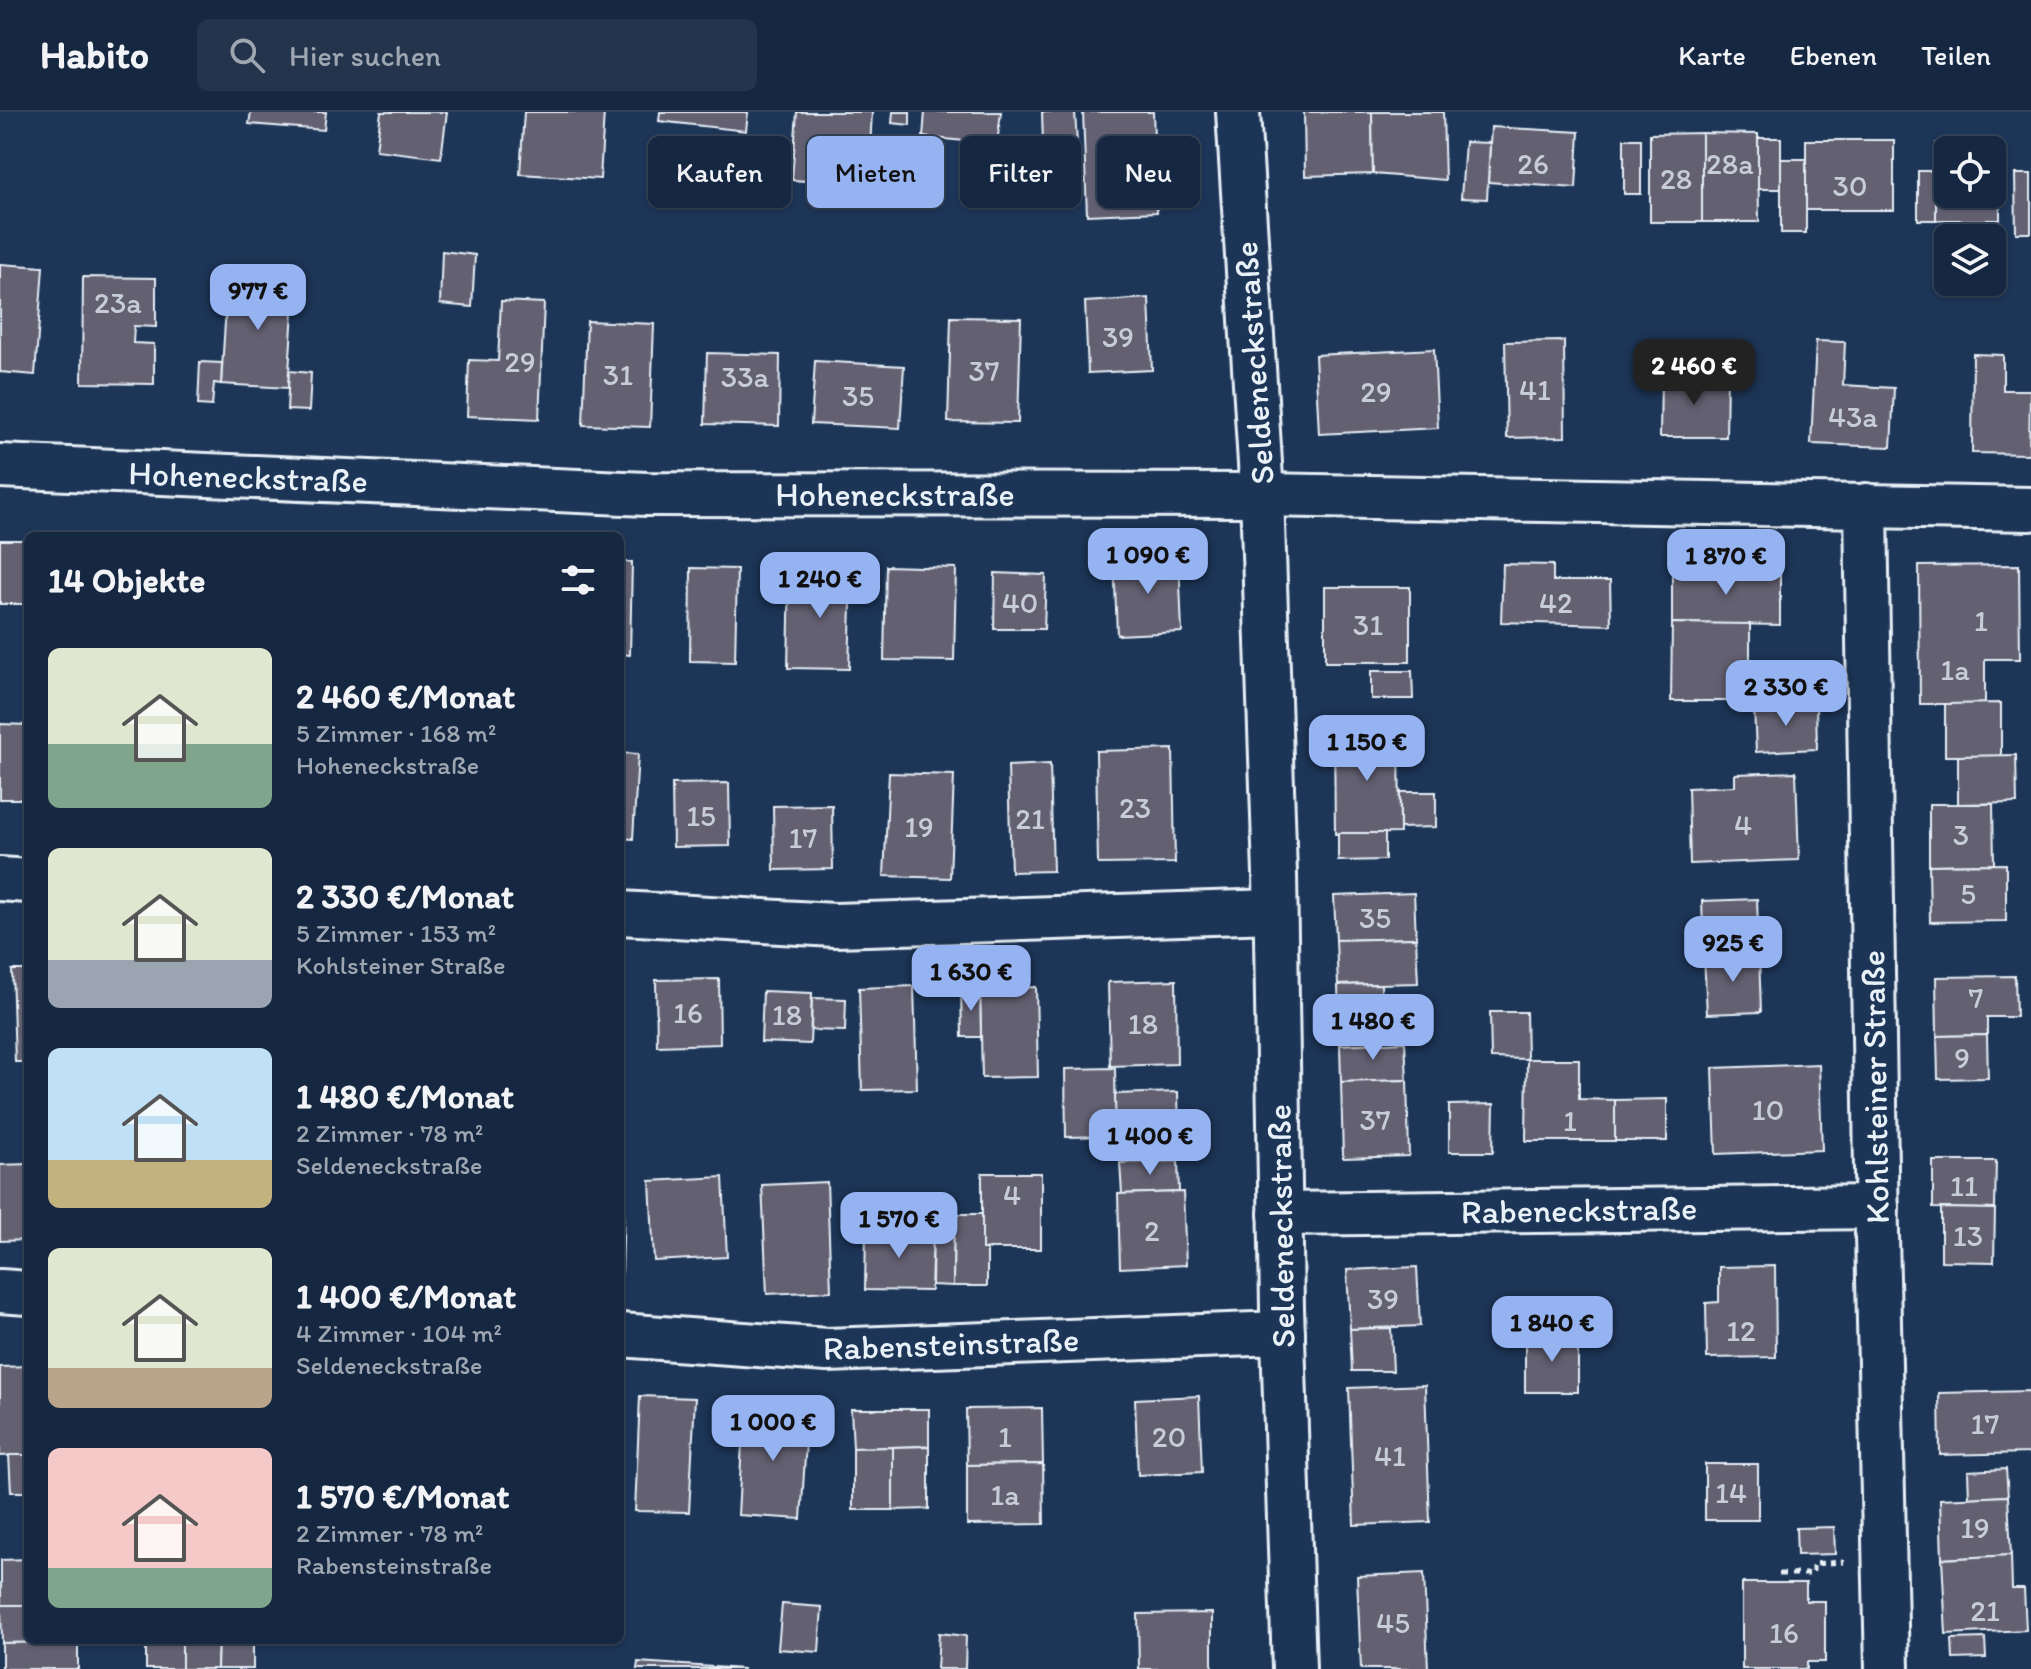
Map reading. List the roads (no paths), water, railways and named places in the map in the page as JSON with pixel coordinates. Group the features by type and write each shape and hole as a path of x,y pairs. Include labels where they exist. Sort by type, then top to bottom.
{"street":[{"name":"Seldeneckstraße","path":"1238,112 1262,495 1294,1669"},
{"name":"Hoheneckstraße","path":"0,466 647,494 1262,495 2031,509"},
{"name":"Kohlsteiner Straße","path":"1866,505 1887,1669"},
{"path":"0,879 24,881"},
{"path":"624,913 835,925 1275,911"},
{"name":"Rabeneckstraße","path":"1280,1214 1877,1207"},
{"path":"0,1291 24,1293"},
{"name":"Rabensteinstraße","path":"624,1335 827,1350 1283,1333"}]}
